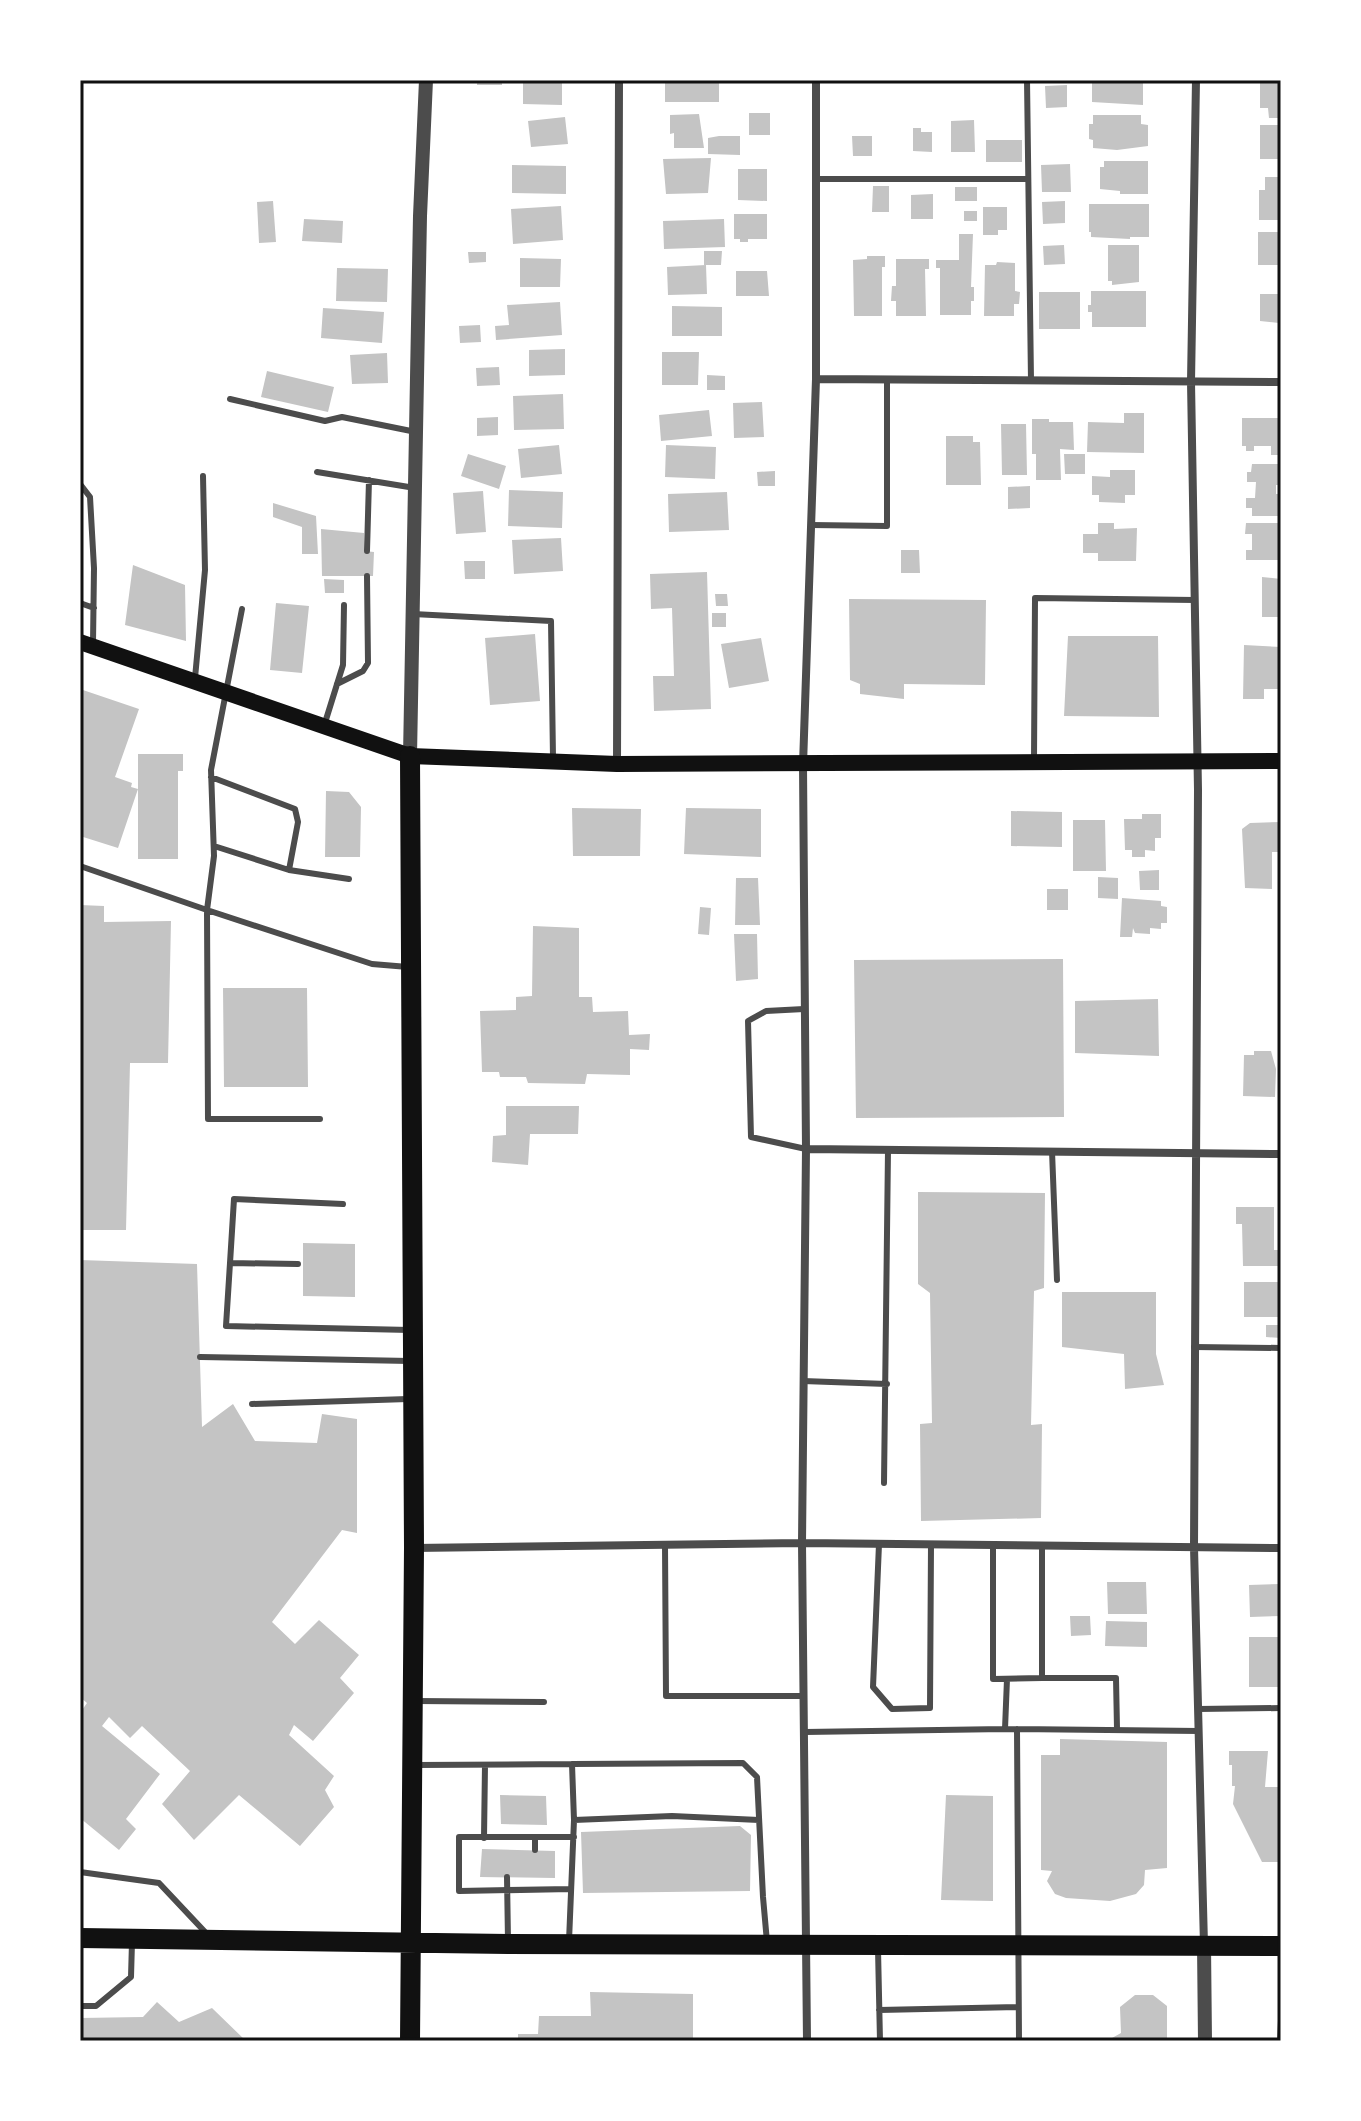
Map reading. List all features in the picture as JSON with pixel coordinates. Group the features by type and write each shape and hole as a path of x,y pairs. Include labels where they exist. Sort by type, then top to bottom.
{"main road":[{"path":"86,644 410,756 617,764 1281,761"},
{"path":"410,756 414,1330 414,1765 410,2041"},
{"path":"80,1938 508,1944 1281,1946"}],"street":[{"path":"410,756 426,80"},
{"path":"617,764 619,80"},
{"path":"807,2041 802,1543 806,1149 803,765 816,379 816,80"},
{"path":"1196,80 1191,382 1198,761 1194,1547 1205,2041"},
{"path":"816,379 1281,382"},
{"path":"806,1149 1281,1154"},
{"path":"414,1548 802,1543 1281,1548"}],"lane":[{"path":"1027,80 1031,380"},
{"path":"816,179 1027,179"},
{"path":"811,525 887,526 887,379"},
{"path":"230,399 325,421 342,417 416,432"},
{"path":"317,472 415,488"},
{"path":"194,682 205,570 203,476"},
{"path":"367,551 369,480"},
{"path":"80,484 90,497 94,608 86,644"},
{"path":"337,684 353,678 368,663 367,576"},
{"path":"1034,763 1035,598 1195,600"},
{"path":"80,603 94,608"},
{"path":"324,726 343,665 344,605"},
{"path":"242,609 211,777 214,846 207,910 208,1119 320,1119"},
{"path":"413,614 551,621 554,762"},
{"path":"211,777 295,809 298,822 289,870"},
{"path":"214,846 289,870 349,879"},
{"path":"80,866 372,964 411,967"},
{"path":"804,1009 766,1011 748,1021 751,1137 806,1149"},
{"path":"884,1483 888,1150"},
{"path":"1052,1151 1057,1280"},
{"path":"343,1204 234,1199 226,1326 414,1330"},
{"path":"230,1263 298,1264"},
{"path":"1194,1347 1281,1348"},
{"path":"200,1357 414,1361"},
{"path":"803,1381 887,1384"},
{"path":"252,1404 414,1399"},
{"path":"879,1544 873,1687 892,1709 930,1708 931,1545"},
{"path":"665,1545 666,1696 804,1696"},
{"path":"993,1545 993,1679 1116,1678 1117,1729"},
{"path":"1042,1546 1042,1678"},
{"path":"1005,1729 1007,1679"},
{"path":"414,1701 544,1702"},
{"path":"1198,1709 1281,1708"},
{"path":"805,1732 1005,1729 1199,1731"},
{"path":"1017,1729 1019,2041"},
{"path":"414,1765 743,1763 757,1777 763,1910 768,1945"},
{"path":"569,1944 574,1837 572,1764"},
{"path":"484,1838 485,1765"},
{"path":"574,1820 672,1816 759,1820"},
{"path":"571,1889 459,1891 459,1837 574,1837"},
{"path":"508,1837 508,1849"},
{"path":"535,1837 535,1850"},
{"path":"80,1872 159,1883 214,1941"},
{"path":"507,1877 508,1944"},
{"path":"535,1878 535,1890"},
{"path":"80,2006 96,2006 131,1977 132,1939"},
{"path":"878,1946 880,2041"},
{"path":"879,2010 1018,2007"},
{"path":"1280,2041 1281,2021"}],"building":[{"path":"477,80 502,80 502,85 477,85"},
{"path":"530,80 562,80 562,105 523,104 523,83 530,83"},
{"path":"665,80 719,80 719,102 665,102"},
{"path":"1092,80 1143,80 1143,105 1092,102"},
{"path":"1260,80 1281,80 1281,118 1269,118 1268,108 1260,108"},
{"path":"1067,85 1067,107 1046,108 1045,86"},
{"path":"749,113 770,113 770,135 749,135"},
{"path":"699,114 704,148 674,148 670,115"},
{"path":"1093,115 1141,115 1141,124 1148,125 1148,146 1117,150 1093,148 1093,140 1089,139 1089,124 1093,124"},
{"path":"565,117 568,144 531,147 528,121"},
{"path":"974,120 975,152 951,152 951,121"},
{"path":"1260,125 1281,125 1281,159 1260,159"},
{"path":"913,128 932,132 932,152 913,151"},
{"path":"740,136 740,155 708,154 708,138"},
{"path":"852,136 872,136 872,156 853,156"},
{"path":"986,140 1022,140 1022,162 986,162"},
{"path":"711,158 708,193 666,194 663,159"},
{"path":"1104,161 1148,161 1148,194 1120,194 1120,191 1100,189 1100,167 1104,167"},
{"path":"1070,164 1071,192 1042,192 1041,165"},
{"path":"512,165 566,166 566,194 512,193"},
{"path":"738,169 767,169 767,201 738,200"},
{"path":"1265,177 1281,177 1281,220 1259,220 1259,190 1265,190"},
{"path":"873,186 889,186 889,212 872,212"},
{"path":"955,187 977,187 977,201 955,201"},
{"path":"933,194 933,219 911,219 911,195"},
{"path":"273,201 276,242 259,243 257,202"},
{"path":"1065,201 1065,223 1043,224 1042,202"},
{"path":"1089,204 1149,204 1149,237 1091,237"},
{"path":"561,206 563,240 513,244 511,209"},
{"path":"983,207 1007,207 1007,230 998,230 998,235 983,235"},
{"path":"964,211 977,211 977,221 964,221"},
{"path":"734,214 767,214 767,239 740,242 740,239 734,239"},
{"path":"304,219 343,221 342,243 302,241"},
{"path":"724,219 725,247 664,249 663,221"},
{"path":"1258,232 1281,232 1281,265 1258,265"},
{"path":"959,234 973,234 971,287 974,287 974,301 971,301 971,315 940,315 940,268 936,268 936,260 959,260"},
{"path":"1064,245 1065,264 1044,265 1043,246"},
{"path":"1108,245 1139,245 1139,282 1112,285 1112,281 1108,281"},
{"path":"704,251 722,251 721,265 704,265"},
{"path":"468,252 486,252 486,262 469,263"},
{"path":"867,256 885,256 885,267 882,267 882,316 854,316 853,260 867,259"},
{"path":"520,258 561,259 560,287 520,287"},
{"path":"896,259 929,259 929,269 925,269 926,316 896,316 896,301 891,301 892,286 896,286"},
{"path":"997,262 1015,263 1015,291 1020,292 1019,304 1014,304 1014,316 984,316 985,265 996,265"},
{"path":"706,265 707,294 668,295 667,267"},
{"path":"337,268 388,269 387,302 336,301"},
{"path":"736,271 767,271 769,296 736,296"},
{"path":"1091,291 1146,291 1146,327 1092,327 1092,312 1088,312"},
{"path":"1039,292 1080,292 1080,329 1039,329"},
{"path":"1260,294 1281,294 1279,323 1260,321"},
{"path":"560,302 562,335 496,340 495,326 509,325 507,305"},
{"path":"672,306 722,307 722,336 672,336"},
{"path":"323,308 384,312 382,343 321,338"},
{"path":"480,325 481,342 460,343 459,326"},
{"path":"565,349 565,375 529,376 529,350"},
{"path":"662,352 699,352 698,385 662,385"},
{"path":"387,353 388,383 352,384 350,355"},
{"path":"499,367 500,385 477,386 476,368"},
{"path":"267,371 334,387 328,412 261,397"},
{"path":"707,375 725,376 725,390 707,390"},
{"path":"563,394 564,429 514,430 513,396"},
{"path":"762,402 764,437 734,438 733,403"},
{"path":"709,410 712,436 661,441 659,415"},
{"path":"1124,413 1144,413 1144,453 1087,452 1088,422 1124,423"},
{"path":"498,417 498,435 477,436 477,418"},
{"path":"1242,418 1281,418 1281,455 1271,455 1271,446 1254,446 1254,451 1246,451 1246,446 1242,446"},
{"path":"1032,419 1073,422 1074,450 1060,449 1061,480 1036,480"},
{"path":"1001,424 1026,424 1027,475 1002,475"},
{"path":"946,436 973,436 973,442 980,442 981,485 946,485"},
{"path":"559,445 562,474 521,478 518,449"},
{"path":"666,445 716,447 715,479 665,477"},
{"path":"468,454 506,466 499,489 461,476"},
{"path":"1064,454 1085,454 1085,474 1065,474"},
{"path":"1252,464 1281,464 1281,485 1276,485 1276,494 1281,494 1281,516 1252,516 1252,508 1246,508 1246,498 1255,498 1256,482 1247,482 1247,472 1251,472"},
{"path":"1110,470 1135,470 1135,495 1125,495 1125,503 1099,502 1099,495 1092,495 1092,476 1110,477"},
{"path":"775,471 775,486 758,486 757,472"},
{"path":"1030,486 1030,508 1008,509 1008,487"},
{"path":"509,490 563,492 562,528 508,526"},
{"path":"483,491 486,532 456,534 453,493"},
{"path":"727,492 729,530 669,532 668,494"},
{"path":"273,503 316,516 318,554 302,554 302,527 273,517"},
{"path":"1098,523 1114,523 1114,529 1137,528 1136,561 1098,561 1098,553 1083,553 1083,534 1098,534"},
{"path":"1246,523 1281,523 1281,560 1246,560 1246,550 1252,550 1252,534 1245,534"},
{"path":"321,529 364,533 364,551 374,552 373,576 322,576"},
{"path":"561,538 563,571 514,574 512,540"},
{"path":"901,550 919,550 920,573 901,573"},
{"path":"464,561 485,561 485,579 465,579"},
{"path":"133,565 185,585 186,641 125,625"},
{"path":"707,572 711,709 654,711 653,676 674,676 672,608 651,609 650,574"},
{"path":"1262,577 1281,579 1281,617 1262,617"},
{"path":"324,579 344,580 344,593 325,593"},
{"path":"715,594 727,594 728,606 716,606"},
{"path":"849,599 986,600 985,685 904,684 904,699 860,694 860,684 850,680"},
{"path":"276,603 309,606 302,673 270,670"},
{"path":"712,613 726,613 726,627 712,627"},
{"path":"535,634 540,701 490,705 485,638"},
{"path":"1068,636 1158,636 1159,717 1064,716"},
{"path":"761,638 769,681 729,688 721,644"},
{"path":"1244,645 1281,647 1281,689 1264,689 1264,699 1243,699"},
{"path":"80,689 139,709 115,777 132,783 131,787 138,789 118,848 80,836"},
{"path":"138,754 183,754 183,771 178,771 178,859 138,859"},
{"path":"326,791 349,792 361,807 360,857 325,857"},
{"path":"572,808 641,809 640,856 573,856"},
{"path":"686,808 761,809 761,857 684,854"},
{"path":"1011,811 1062,812 1062,847 1011,846"},
{"path":"1142,814 1161,814 1161,838 1155,838 1155,851 1145,850 1145,857 1132,857 1132,850 1125,850 1124,819 1142,819"},
{"path":"1073,820 1105,820 1106,871 1073,871"},
{"path":"1281,822 1281,852 1272,852 1272,889 1245,888 1242,829 1250,823"},
{"path":"1159,870 1159,890 1140,890 1139,871"},
{"path":"1098,877 1118,878 1118,899 1098,898"},
{"path":"736,878 758,878 760,925 735,925"},
{"path":"1047,889 1068,889 1068,910 1047,910"},
{"path":"1122,898 1161,901 1161,906 1167,907 1167,923 1161,923 1161,929 1150,928 1150,934 1135,933 1133,928 1132,937 1120,937"},
{"path":"80,905 104,906 104,922 171,921 168,1063 130,1063 126,1230 80,1230"},
{"path":"700,907 711,908 709,935 698,934"},
{"path":"533,926 579,928 579,997 592,997 593,1012 628,1011 629,1035 650,1034 649,1050 630,1049 630,1075 587,1074 585,1084 528,1083 526,1077 500,1077 499,1072 482,1072 480,1011 516,1010 516,997 532,996"},
{"path":"734,934 757,934 758,979 736,981"},
{"path":"1063,959 1064,1117 856,1118 854,960"},
{"path":"223,988 307,988 308,1087 224,1087"},
{"path":"1158,999 1159,1056 1075,1053 1075,1001"},
{"path":"1254,1051 1271,1051 1276,1069 1275,1097 1243,1096 1244,1055 1254,1055"},
{"path":"506,1106 579,1106 578,1134 530,1134 528,1165 492,1162 493,1136 506,1135"},
{"path":"918,1192 1045,1193 1044,1288 1034,1291 1031,1425 1042,1424 1041,1518 921,1521 920,1424 932,1423 930,1293 918,1284"},
{"path":"1236,1207 1274,1207 1274,1250 1279,1250 1280,1266 1243,1266 1242,1224 1236,1224"},
{"path":"303,1243 355,1244 355,1297 303,1296"},
{"path":"80,1260 197,1264 202,1427 233,1404 255,1441 317,1443 322,1414 357,1419 357,1533 342,1530 272,1622 295,1644 319,1620 359,1655 340,1678 354,1693 313,1741 294,1725 289,1735 334,1776 325,1790 334,1807 300,1846 239,1795 194,1840 162,1804 190,1771 142,1726 130,1738 109,1717 102,1726 160,1774 126,1819 136,1829 119,1850 80,1818 80,1713 87,1703 80,1697"},
{"path":"1244,1282 1280,1282 1280,1317 1244,1317"},
{"path":"1062,1292 1156,1292 1156,1354 1164,1385 1125,1389 1124,1354 1062,1347"},
{"path":"1266,1325 1281,1325 1281,1338 1266,1337"},
{"path":"1107,1582 1146,1582 1147,1614 1108,1614"},
{"path":"1281,1584 1281,1616 1250,1617 1249,1585"},
{"path":"1070,1616 1090,1616 1091,1635 1071,1636"},
{"path":"1106,1621 1147,1622 1147,1647 1105,1646"},
{"path":"1249,1637 1281,1637 1281,1687 1249,1687"},
{"path":"1060,1739 1167,1742 1167,1868 1145,1870 1144,1885 1136,1894 1110,1901 1066,1898 1055,1894 1047,1881 1052,1871 1041,1870 1041,1755 1060,1755"},
{"path":"1229,1751 1268,1751 1265,1787 1281,1787 1281,1862 1262,1862 1233,1804 1235,1786 1232,1786"},
{"path":"500,1795 546,1796 547,1825 501,1824"},
{"path":"946,1795 993,1796 993,1901 941,1900"},
{"path":"740,1826 751,1835 750,1891 583,1893 581,1832"},
{"path":"482,1849 555,1851 555,1878 480,1877"},
{"path":"590,1992 693,1994 693,2041 518,2041 518,2034 538,2034 539,2016 591,2016"},
{"path":"1135,1995 1153,1995 1167,2006 1167,2041 1112,2041 1121,2033 1120,2007"},
{"path":"157,2002 179,2022 212,2008 246,2041 80,2041 80,2018 143,2017"}]}
